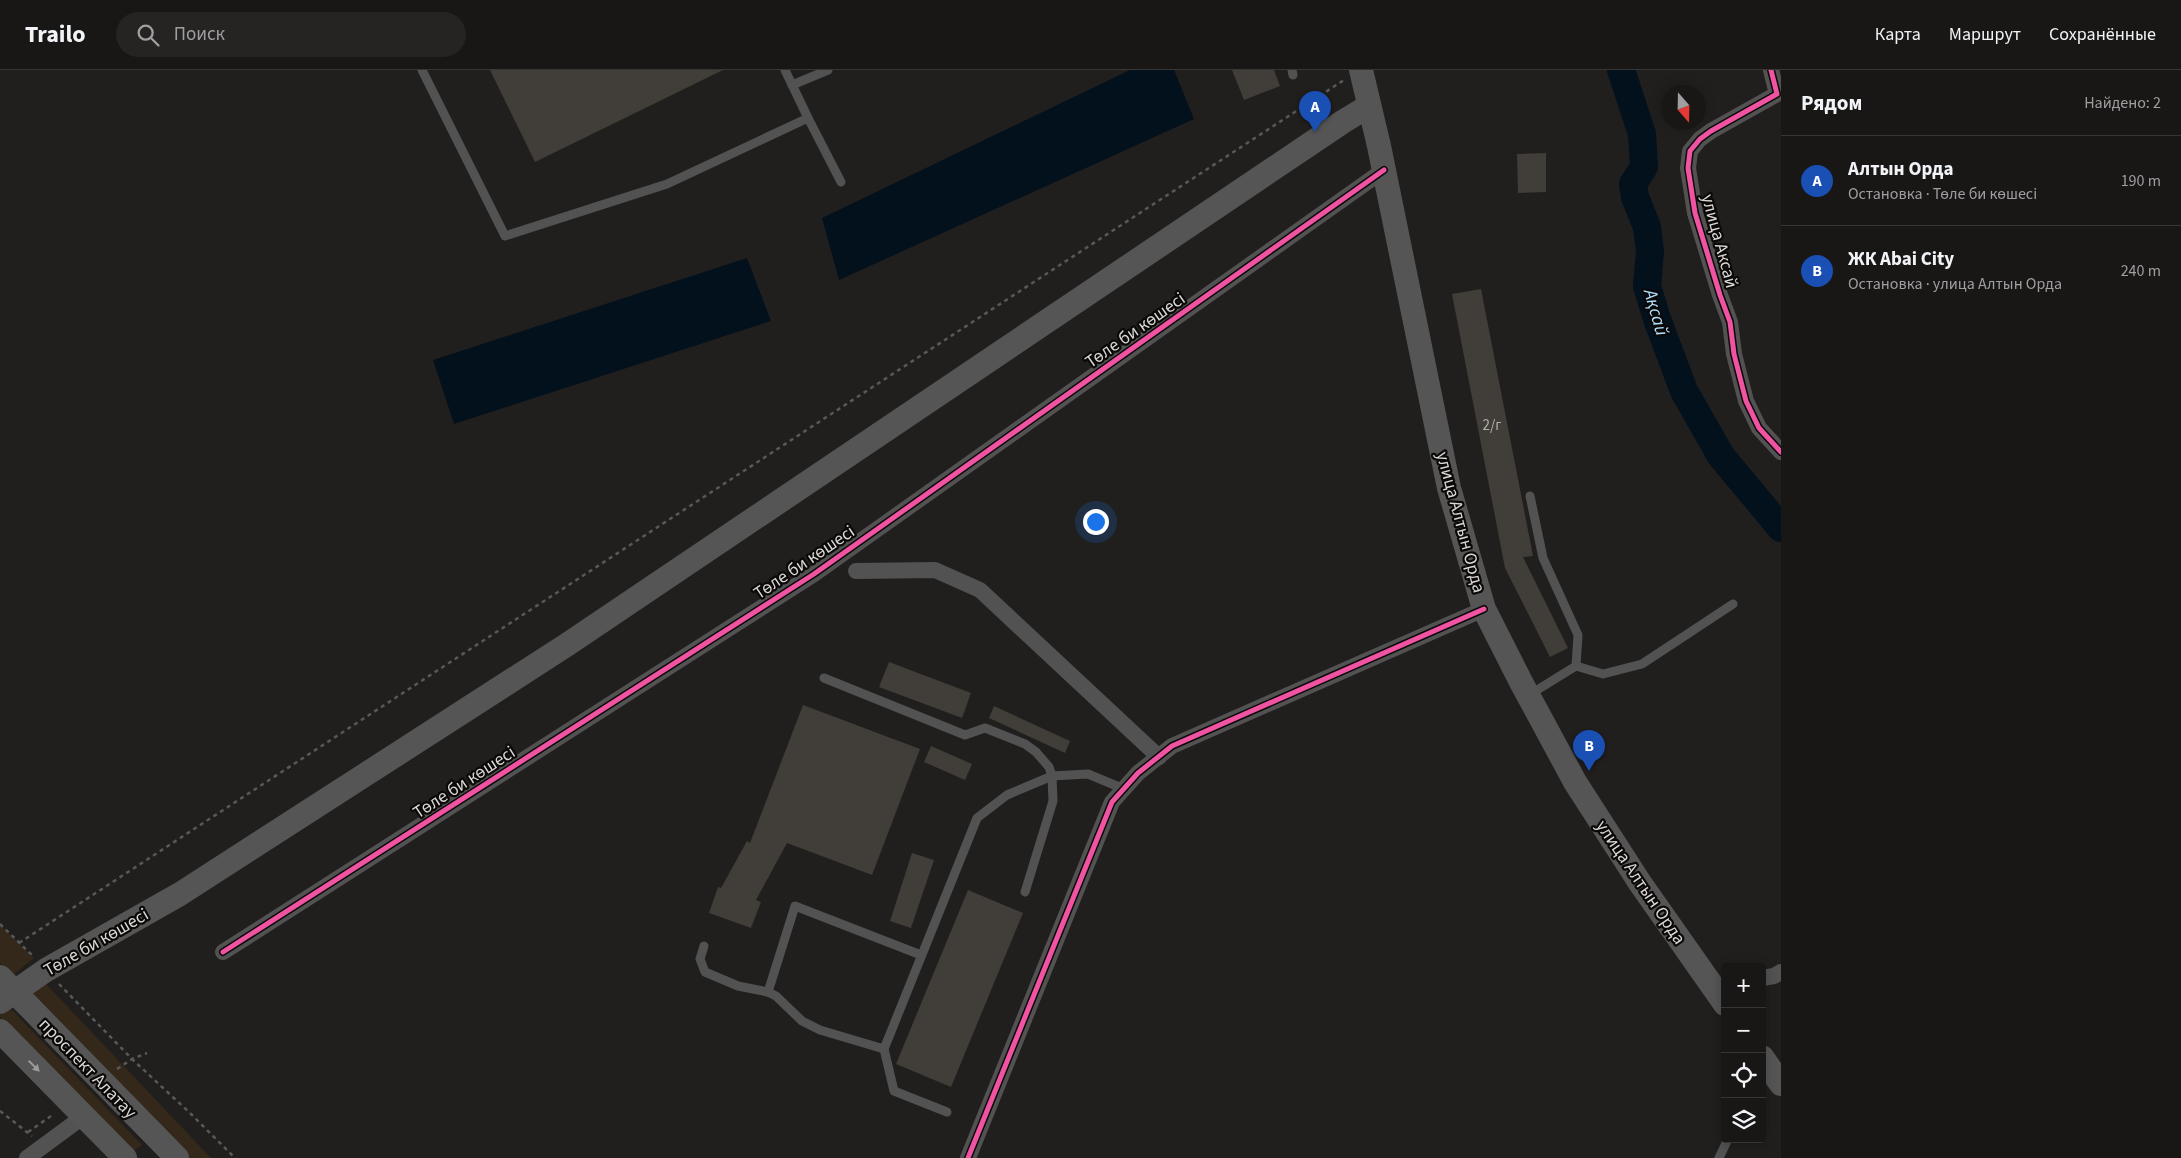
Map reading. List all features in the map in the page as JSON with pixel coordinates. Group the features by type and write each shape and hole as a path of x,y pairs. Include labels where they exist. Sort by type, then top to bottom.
{"main road":[{"name":"улица Алтын Орда","path":"1355,73 1369,106 1384,170 1449,488 1484,609 1528,696 1575,782 1640,883 1721,992"},
{"name":"Төле би көшесі","path":"5,990 46,970 180,894 568,644 1369,106"},
{"name":"проспект Алатау","path":"5,990 70,1050 176,1158"},
{"name":"проспект Алатау","path":"0,1031 125,1158"}],"street":[{"name":"улица Аксай","path":"1771,70 1779,94 1711,131 1700,139 1690,151 1688,168 1695,213 1730,322 1734,354 1746,401 1758,428 1781,452"},
{"name":"Төле би көшесі","path":"223,952 814,574 1384,170"},
{"path":"856,571 935,570 980,590 1159,757"},
{"path":"968,1158 1112,802 1138,773 1172,746 1484,609"},
{"path":"1766,977 1781,972"},
{"path":"28,1158 42,1145 84,1116"}],"lane":[{"path":"422,70 504,236 668,184 808,118"},
{"path":"785,70 841,182"},
{"path":"792,85 823,71"},
{"path":"1530,496 1543,558 1578,635 1576,666"},
{"path":"1528,696 1576,666 1603,674 1642,664 1733,604"},
{"path":"824,678 965,735 985,728 1025,744 1036,752 1049,767 1052,776 1053,802 1025,892"},
{"path":"947,1112 894,1091 884,1049 977,818 1007,795 1052,776 1088,774 1124,789"},
{"path":"768,992 795,906 921,955"},
{"path":"704,946 700,959 705,972 738,986 768,992 776,996 802,1021 820,1030 884,1049"},
{"path":"1719,1158 1726,1143"}],"path":[{"path":"19,943 1355,73"},
{"path":"0,924 132,1059 235,1158"},
{"path":"0,1111 42,1145"}],"shaded area":[{"path":"0,925 34,958 13,975 0,963"},
{"path":"45,983 211,1158 189,1158 28,991"},
{"path":"8,1006 142,1145 131,1152 0,1017"}],"water":[{"path":"1130,70 1174,70 1194,119 839,280 822,218"},
{"path":"747,258 771,321 454,424 433,360"}],"building":[{"path":"490,70 723,70 535,162"},
{"path":"1232,70 1274,70 1280,86 1244,100"},
{"path":"1546,153 1546,192 1518,193 1517,154"},
{"path":"1481,289 1533,556 1523,557 1568,648 1550,657 1505,568 1452,294"},
{"path":"889,662 971,693 962,718 879,687"},
{"path":"803,705 920,749 872,875 787,843 756,900 761,902 751,928 709,913 718,887 721,888 747,841 750,843"},
{"path":"994,706 1070,741 1065,753 989,718"},
{"path":"931,746 972,764 965,780 924,762"},
{"path":"912,853 934,860 911,928 890,921"},
{"path":"968,890 1023,913 951,1087 896,1064"}],"waterway":[{"name":"Ақсай","path":"1621,70 1642,134 1644,167 1633,184 1635,197 1647,227 1650,251 1647,286 1657,319 1684,391 1721,456 1781,528"}],"cycle path":[{"path":"1771,70 1777,94 1700,139 1690,151 1688,168 1695,213 1730,322 1734,354 1746,401 1759,428 1781,452"},
{"path":"223,952 814,574 1384,170"},
{"path":"968,1158 1112,802 1138,773 1172,746 1484,609"}],"place":[{"name":"Алтын Орда","path":"1315,132"},
{"name":"ЖК Abai City","path":"1589,771"}]}
